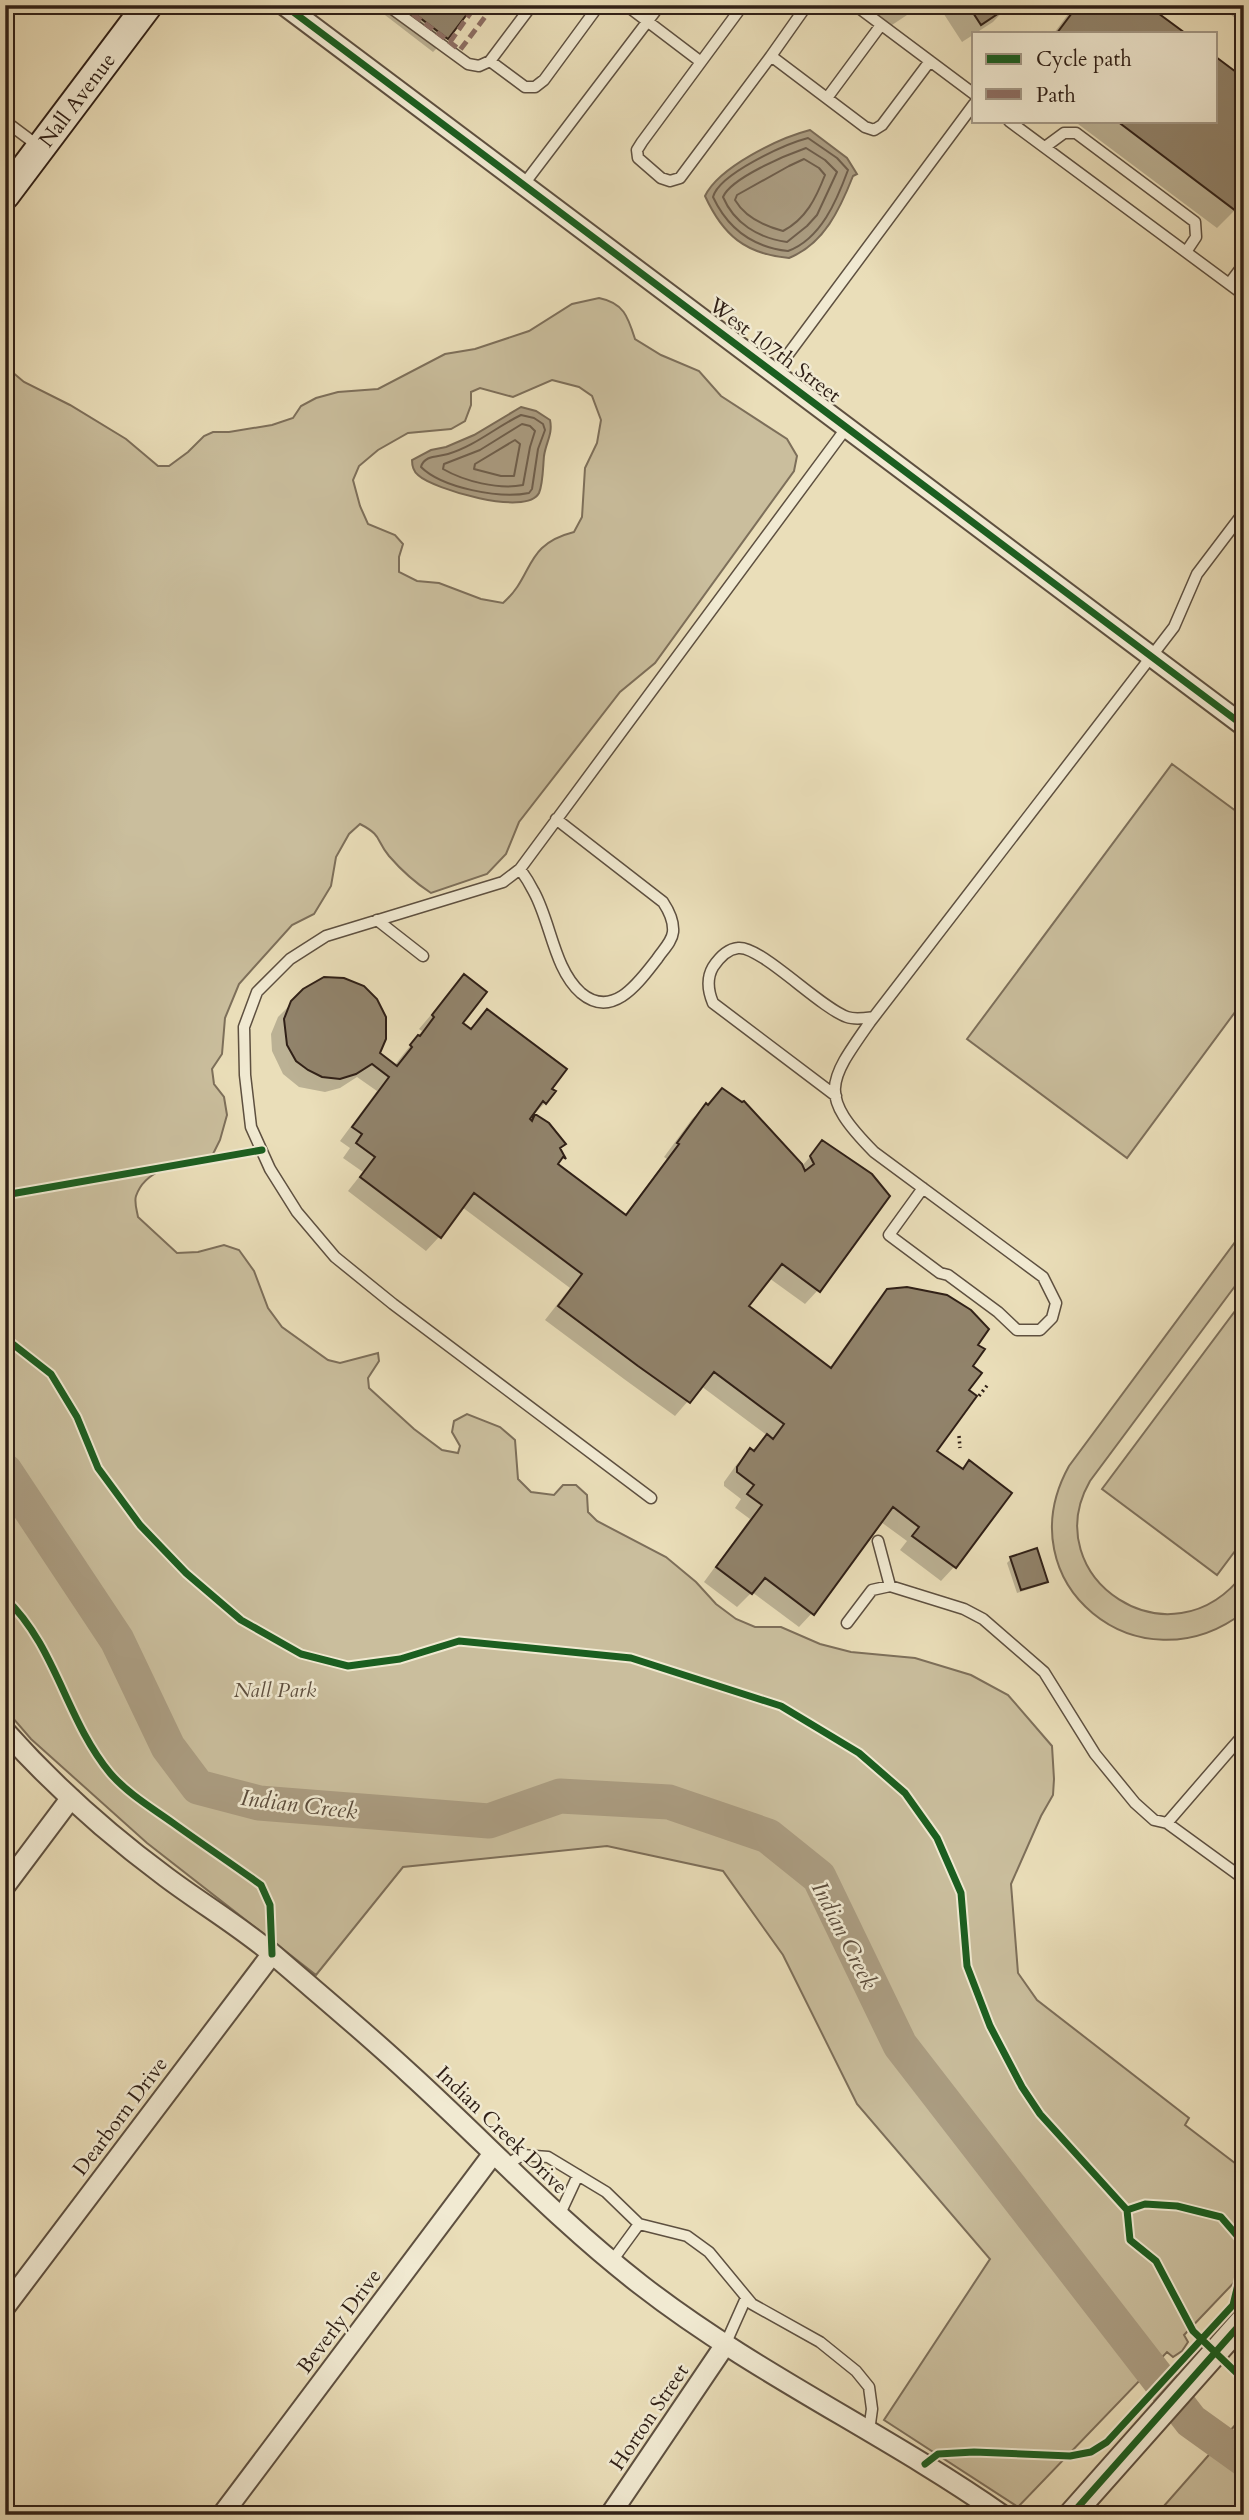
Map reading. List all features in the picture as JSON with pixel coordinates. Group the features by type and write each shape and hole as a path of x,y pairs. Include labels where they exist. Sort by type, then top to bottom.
{"main road":[{"name":"Nall Avenue","path":"5,195 148,5"}],"street":[{"name":"West 107th Street","path":"284,5 1244,726"},
{"name":"Indian Creek Drive","path":"5,1731 71,1798 164,1876 272,1954 410,2074 559,2216 641,2286 725,2345 963,2487 1002,2515"},
{"path":"5,1886 71,1798"},
{"name":"Dearborn Drive","path":"5,2307 272,1954"},
{"name":"Beverly Drive","path":"222,2515 499,2160"},
{"path":"1071,2515 1244,2320"},
{"name":"Horton Street","path":"610,2515 725,2345"}],"lane":[{"path":"5,14 11,5"},
{"path":"387,5 468,64 479,65 490,61 532,5"},
{"path":"490,61 525,87 535,87 544,80 599,5"},
{"path":"626,5 701,62"},
{"path":"524,184 660,5"},
{"path":"743,5 637,150 638,158 670,181 680,178 807,5"},
{"path":"855,5 972,92"},
{"path":"827,99 881,25"},
{"path":"771,56 865,127 874,130 882,125 930,61"},
{"path":"775,372 972,107"},
{"path":"5,121 41,148"},
{"path":"1010,122 1244,295"},
{"path":"1045,147 1064,133 1076,133 1087,141 1195,222 1196,237 1186,252"},
{"path":"1229,284 1244,264"},
{"path":"651,1498 393,1304 335,1257 296,1212 270,1170 251,1126 244,1075 244,1027 257,992 290,959 326,936 503,882 520,869 848,427"},
{"path":"923,1188 890,1236 940,1273 948,1275 1017,1330 1040,1329 1052,1318 1056,1303 1042,1277 923,1188 874,1152 851,1128 837,1105 834,1082 840,1064 874,1017 1174,627 1197,574 1244,512"},
{"path":"520,869 535,893 570,982 584,995 597,1002 617,1001 629,993 671,939 673,922 669,911 663,902 556,819"},
{"path":"377,920 423,956"},
{"path":"836,1096 713,1003 707,989 712,969 725,952 740,947 756,953 826,1006 850,1018 874,1017"},
{"path":"878,1541 890,1586"},
{"path":"847,1623 872,1590 890,1586 964,1609 983,1619 1044,1672 1095,1755 1135,1803 1154,1820 1167,1823 1244,1879"},
{"path":"1167,1823 1244,1734"},
{"path":"499,2160 534,2154 548,2157 606,2192 639,2224 687,2236 709,2252 746,2298 768,2314 821,2342 856,2371 869,2387 872,2409 869,2431"},
{"path":"559,2216 578,2175"},
{"path":"612,2261 639,2224"},
{"path":"725,2345 746,2298"}],"path":[{"path":"979,1396 989,1382"},
{"path":"959,1436 960,1448"}],"green space":[{"name":"Nall Park","path":"599,298 620,307 635,339 661,355 699,371 721,396 787,439 797,456 794,471 655,663 620,692 519,822 506,854 487,874 431,893 399,867 372,832 360,824 349,834 336,857 331,886 314,914 292,925 239,984 225,1018 222,1054 212,1069 214,1084 224,1097 227,1115 220,1140 211,1158 178,1164 148,1178 136,1196 136,1209 138,1217 177,1253 198,1252 224,1245 239,1250 254,1271 268,1308 282,1327 328,1360 340,1363 378,1353 379,1361 368,1378 369,1388 414,1429 442,1450 458,1453 460,1446 452,1432 454,1421 467,1414 500,1427 515,1440 518,1479 531,1492 554,1495 563,1485 576,1485 587,1495 588,1512 597,1521 666,1557 736,1619 755,1627 781,1627 820,1644 851,1652 915,1658 971,1675 1008,1695 1052,1746 1053,1795 1011,1884 1018,1973 1037,2000 1189,2118 1185,2125 1244,2170 1244,2272 1184,2335 1188,2342 1182,2351 1173,2357 1167,2352 1018,2507 884,2420 990,2259 857,2104 783,1955 723,1871 607,1846 403,1867 316,1975 147,1843 31,1739 5,1709 5,366 24,382 70,405 126,439 158,466 169,466 204,436 213,432 272,425 293,418 301,406 316,398 338,392 378,389 445,354 475,349 529,331 572,304","holes":["552,380 579,387 592,396 601,420 597,443 585,468 582,517 574,532 546,545 503,603 481,599 439,583 417,581 399,572 399,557 403,544 395,535 368,524 353,480 359,466 378,450 408,433 451,429 465,421 471,405 471,392 480,388 513,397"]},
{"path":"1172,764 1244,817 1244,1000 1127,1158 967,1039"},
{"path":"1244,1230 1244,1274 1090,1481 1078,1516 1081,1550 1095,1578 1119,1599 1149,1612 1181,1613 1214,1601 1244,1573 1244,1612 1204,1634 1163,1640 1125,1632 1093,1613 1068,1585 1054,1550 1054,1509 1069,1466"},
{"path":"1244,1299 1244,1539 1217,1575 1102,1489"},
{"path":"1244,2415 1244,2515 1156,2515"}],"water":[{"path":"810,130 847,158 857,174 853,176 829,224 812,244 801,252 789,258 773,256 748,247 728,232 705,196 712,185 736,164 782,140"},
{"path":"521,407 536,411 550,420 551,425 539,493 531,500 499,502 459,493 427,481 414,470 412,460 431,450 446,447 474,435"}],"building":[{"path":"403,5 474,5 448,39"},
{"path":"897,5 915,5 905,11"},
{"path":"968,5 1011,5 981,25"},
{"path":"1078,5 1147,5 1184,32 1058,32"},
{"path":"1218,58 1244,78 1244,201 1236,211 1118,122 1218,122"},
{"path":"464,974 487,992 463,1023 471,1029 487,1009 567,1069 552,1089 556,1091 546,1104 543,1101 530,1119 532,1121 535,1114 549,1123 566,1144 560,1148 566,1159 563,1157 558,1164 626,1215 706,1103 708,1105 722,1088 744,1101 802,1164 805,1171 814,1164 810,1156 822,1140 872,1174 890,1196 820,1292 782,1264 749,1306 831,1368 887,1289 907,1287 947,1295 971,1310 989,1329 978,1345 985,1349 973,1366 982,1373 969,1390 977,1396 937,1451 963,1469 969,1460 1012,1493 956,1568 912,1536 919,1527 893,1507 814,1615 765,1578 752,1594 716,1567 762,1505 747,1494 754,1485 737,1472 737,1467 750,1448 754,1451 767,1434 773,1439 784,1424 714,1372 690,1403 638,1366 558,1306 582,1274 474,1193 441,1238 360,1177 375,1157 356,1143 362,1134 352,1127 389,1077 372,1064 356,1074 340,1079 322,1077 296,1061 287,1045 284,1019 291,1001 303,989 324,977 344,978 364,986 377,999 386,1017 386,1039 380,1053 397,1066"},
{"path":"1037,1548 1048,1582 1021,1590 1010,1557"}],"waterway":[{"name":"Indian Creek","path":"5,1471 117,1640 168,1747 198,1787 259,1803 489,1821 560,1796 669,1802 768,1836 819,1877 900,2045 1191,2421 1244,2459"}],"marked path":[{"path":"401,5 460,50 494,5"},
{"path":"450,42 476,5"}],"cycle path":[{"path":"284,5 1244,726"},
{"path":"5,1195 262,1150"},
{"path":"5,1338 51,1374 77,1417 98,1468 140,1525 186,1573 241,1620 301,1654 348,1666 400,1659 459,1641 631,1658 781,1706 859,1753 905,1793 937,1838 961,1893 967,1966 990,2026 1022,2087 1040,2114 1127,2210 1130,2240 1156,2261 1193,2331 1244,2380"},
{"path":"5,1598 37,1638 82,1730 110,1773 140,1800 261,1885 270,1905 272,1954"},
{"path":"925,2464 938,2454 974,2452 1070,2456 1091,2452 1107,2442 1233,2305 1240,2276 1240,2239 1221,2217 1177,2206 1145,2204 1127,2210"},
{"path":"1071,2515 1244,2320"}]}
